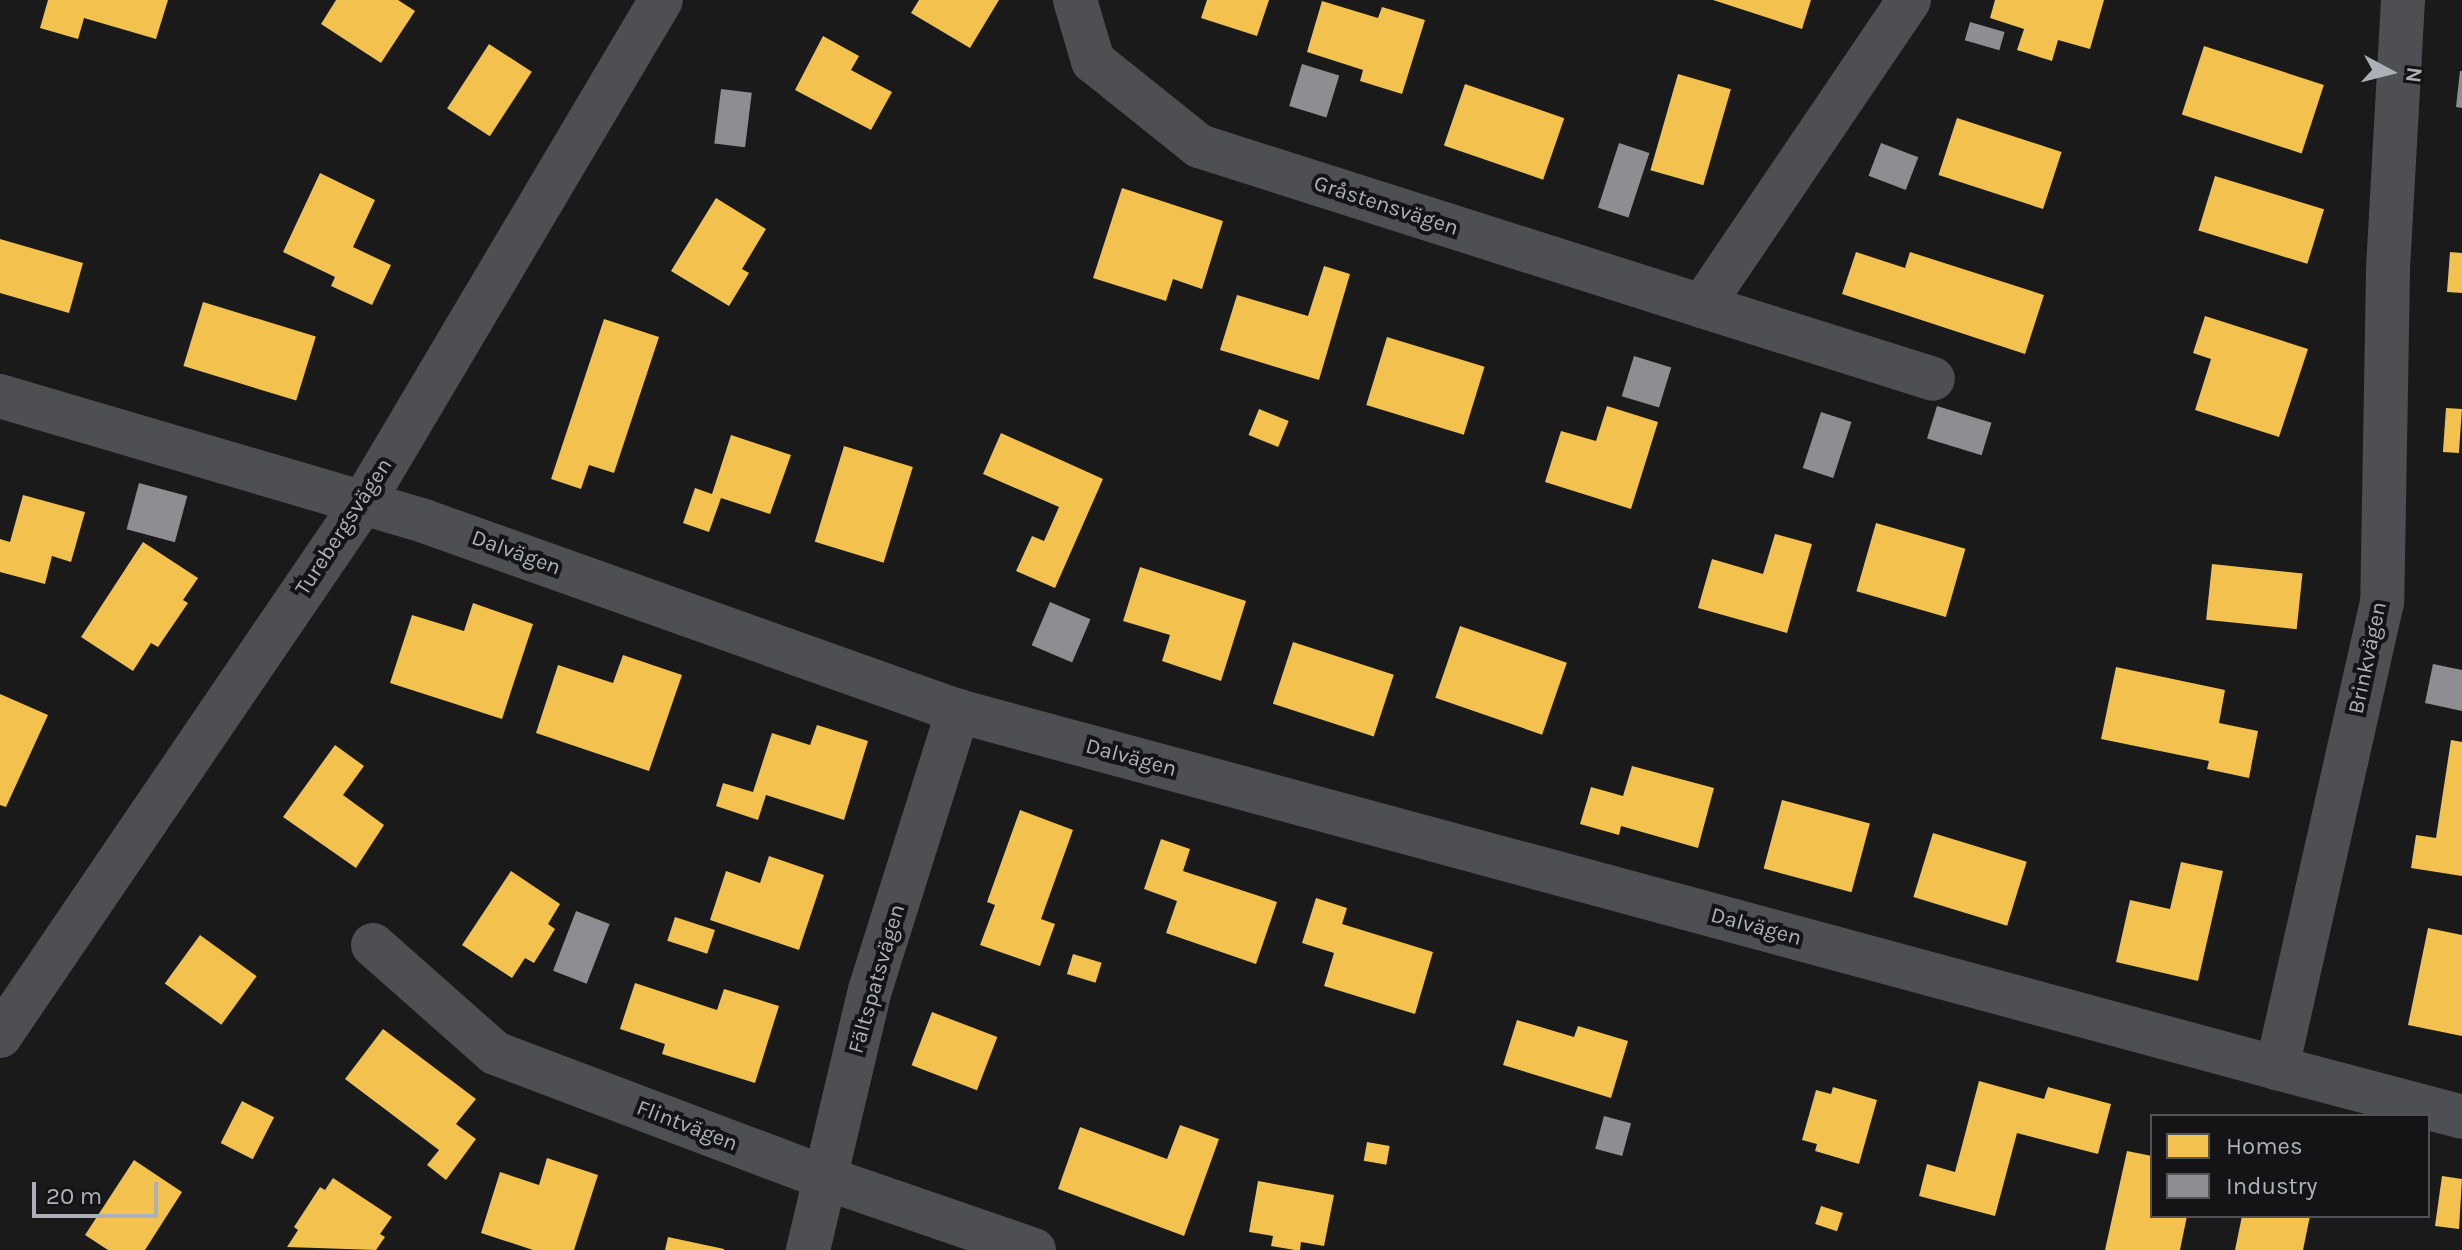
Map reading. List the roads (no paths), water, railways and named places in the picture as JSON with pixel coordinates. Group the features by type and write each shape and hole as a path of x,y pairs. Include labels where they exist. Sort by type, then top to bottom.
{"street":[{"name":"Turebergsvägen","path":"0,1036 364,501 661,0"},
{"name":"Gråstensvägen","path":"1075,0 1093,61 1199,146 1933,379"},
{"path":"1702,306 1909,0"},
{"name":"Brinkvägen","path":"2277,1068 2382,602 2388,272 2403,0"},
{"name":"Dalvägen","path":"0,396 364,501 958,711 2277,1068"},
{"name":"Fältspatsvägen","path":"808,1250 870,990 958,711"},
{"name":"Flintvägen","path":"373,945 495,1053 825,1178 1034,1250"},
{"path":"2277,1068 2462,1117"}]}
